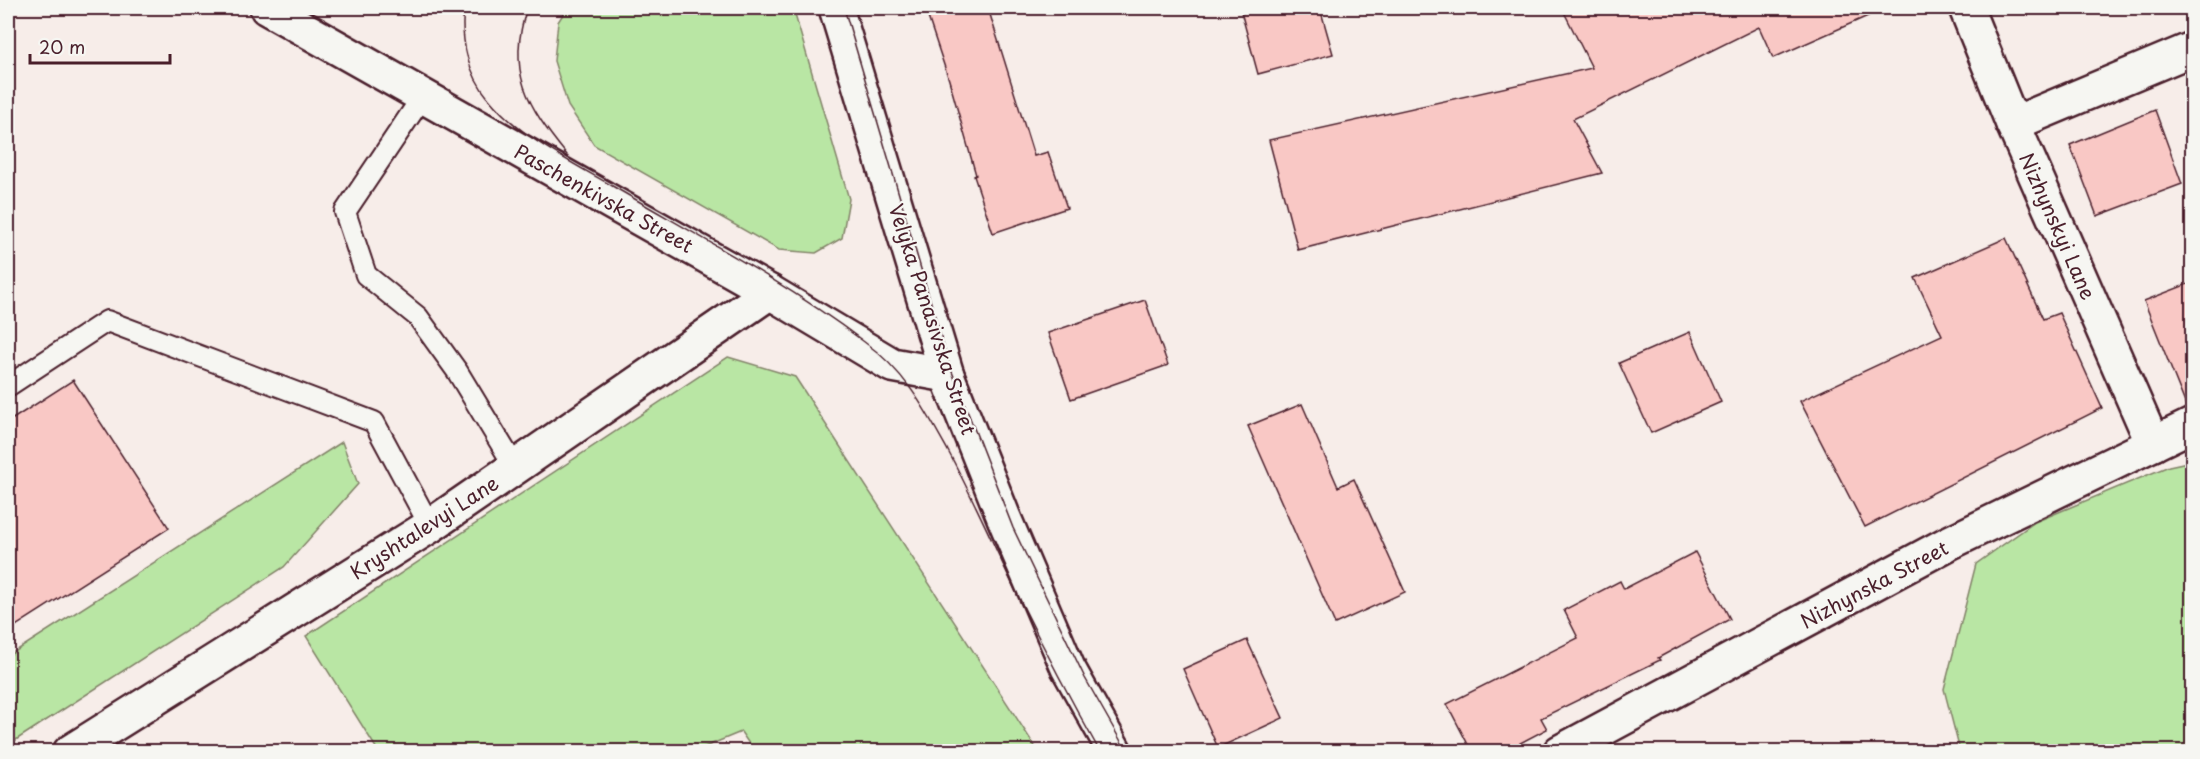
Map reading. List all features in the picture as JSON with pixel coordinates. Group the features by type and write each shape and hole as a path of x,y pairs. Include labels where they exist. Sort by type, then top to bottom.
{"street":[{"name":"Paschenkivska Street","path":"267,8 770,292 892,365 947,375"},
{"name":"Velyka Panasivska Street","path":"836,8 947,375 1068,669 1115,752"},
{"name":"Nizhynskyi Lane","path":"1966,8 2013,124 2153,444"},
{"path":"2013,124 2193,49"},
{"name":"Kryshtalevyi Lane","path":"70,752 430,526 770,292"},
{"name":"Nizhynska Street","path":"1560,752 1948,543 2193,425"}],"lane":[{"path":"423,96 345,212 366,275 418,317 457,371 515,467"},
{"path":"8,386 107,321 374,422 430,526"}],"green space":[{"path":"567,8 793,8 849,199 842,238 816,253 779,250 594,145 568,106 554,61 558,22"},
{"path":"728,357 795,377 1038,751 754,751 741,732 695,751 378,751 306,636"},
{"path":"342,442 358,484 284,567 8,745 8,656"},
{"path":"2192,461 2192,751 1960,751 1944,689 1976,564 2035,522 2169,466"}],"building":[{"path":"925,8 988,8 1034,156 1048,152 1067,208 993,233 974,176 976,175 949,80"},
{"path":"1240,8 1320,8 1333,54 1258,74"},
{"path":"1562,8 1886,8 1773,58 1759,27 1573,119 1602,173 1298,250 1269,140 1592,68"},
{"path":"2155,110 2182,184 2097,216 2070,145"},
{"path":"2006,238 2043,319 2059,313 2102,408 1865,527 1800,401 1942,335 1915,278"},
{"path":"2193,282 2193,406 2187,408 2144,301"},
{"path":"1145,300 1168,365 1071,399 1048,333"},
{"path":"1690,332 1721,402 1651,433 1619,363"},
{"path":"73,380 169,528 8,631 8,422"},
{"path":"1302,404 1338,487 1354,479 1405,592 1335,624 1248,426"},
{"path":"1695,552 1730,619 1658,658 1660,660 1541,718 1547,729 1503,752 1472,752 1447,704 1578,638 1564,610 1620,581 1624,589"},
{"path":"1247,640 1283,718 1218,748 1183,669"}],"tram line":[{"path":"464,8 463,32 471,68 489,99 516,126 564,158 741,260 803,299 877,352 902,377 921,404 947,449 1040,640 1100,752"},
{"path":"527,8 521,30 519,51 524,87 541,120 567,155"},
{"path":"844,8 949,364 1013,528 1085,678 1127,752"}]}
